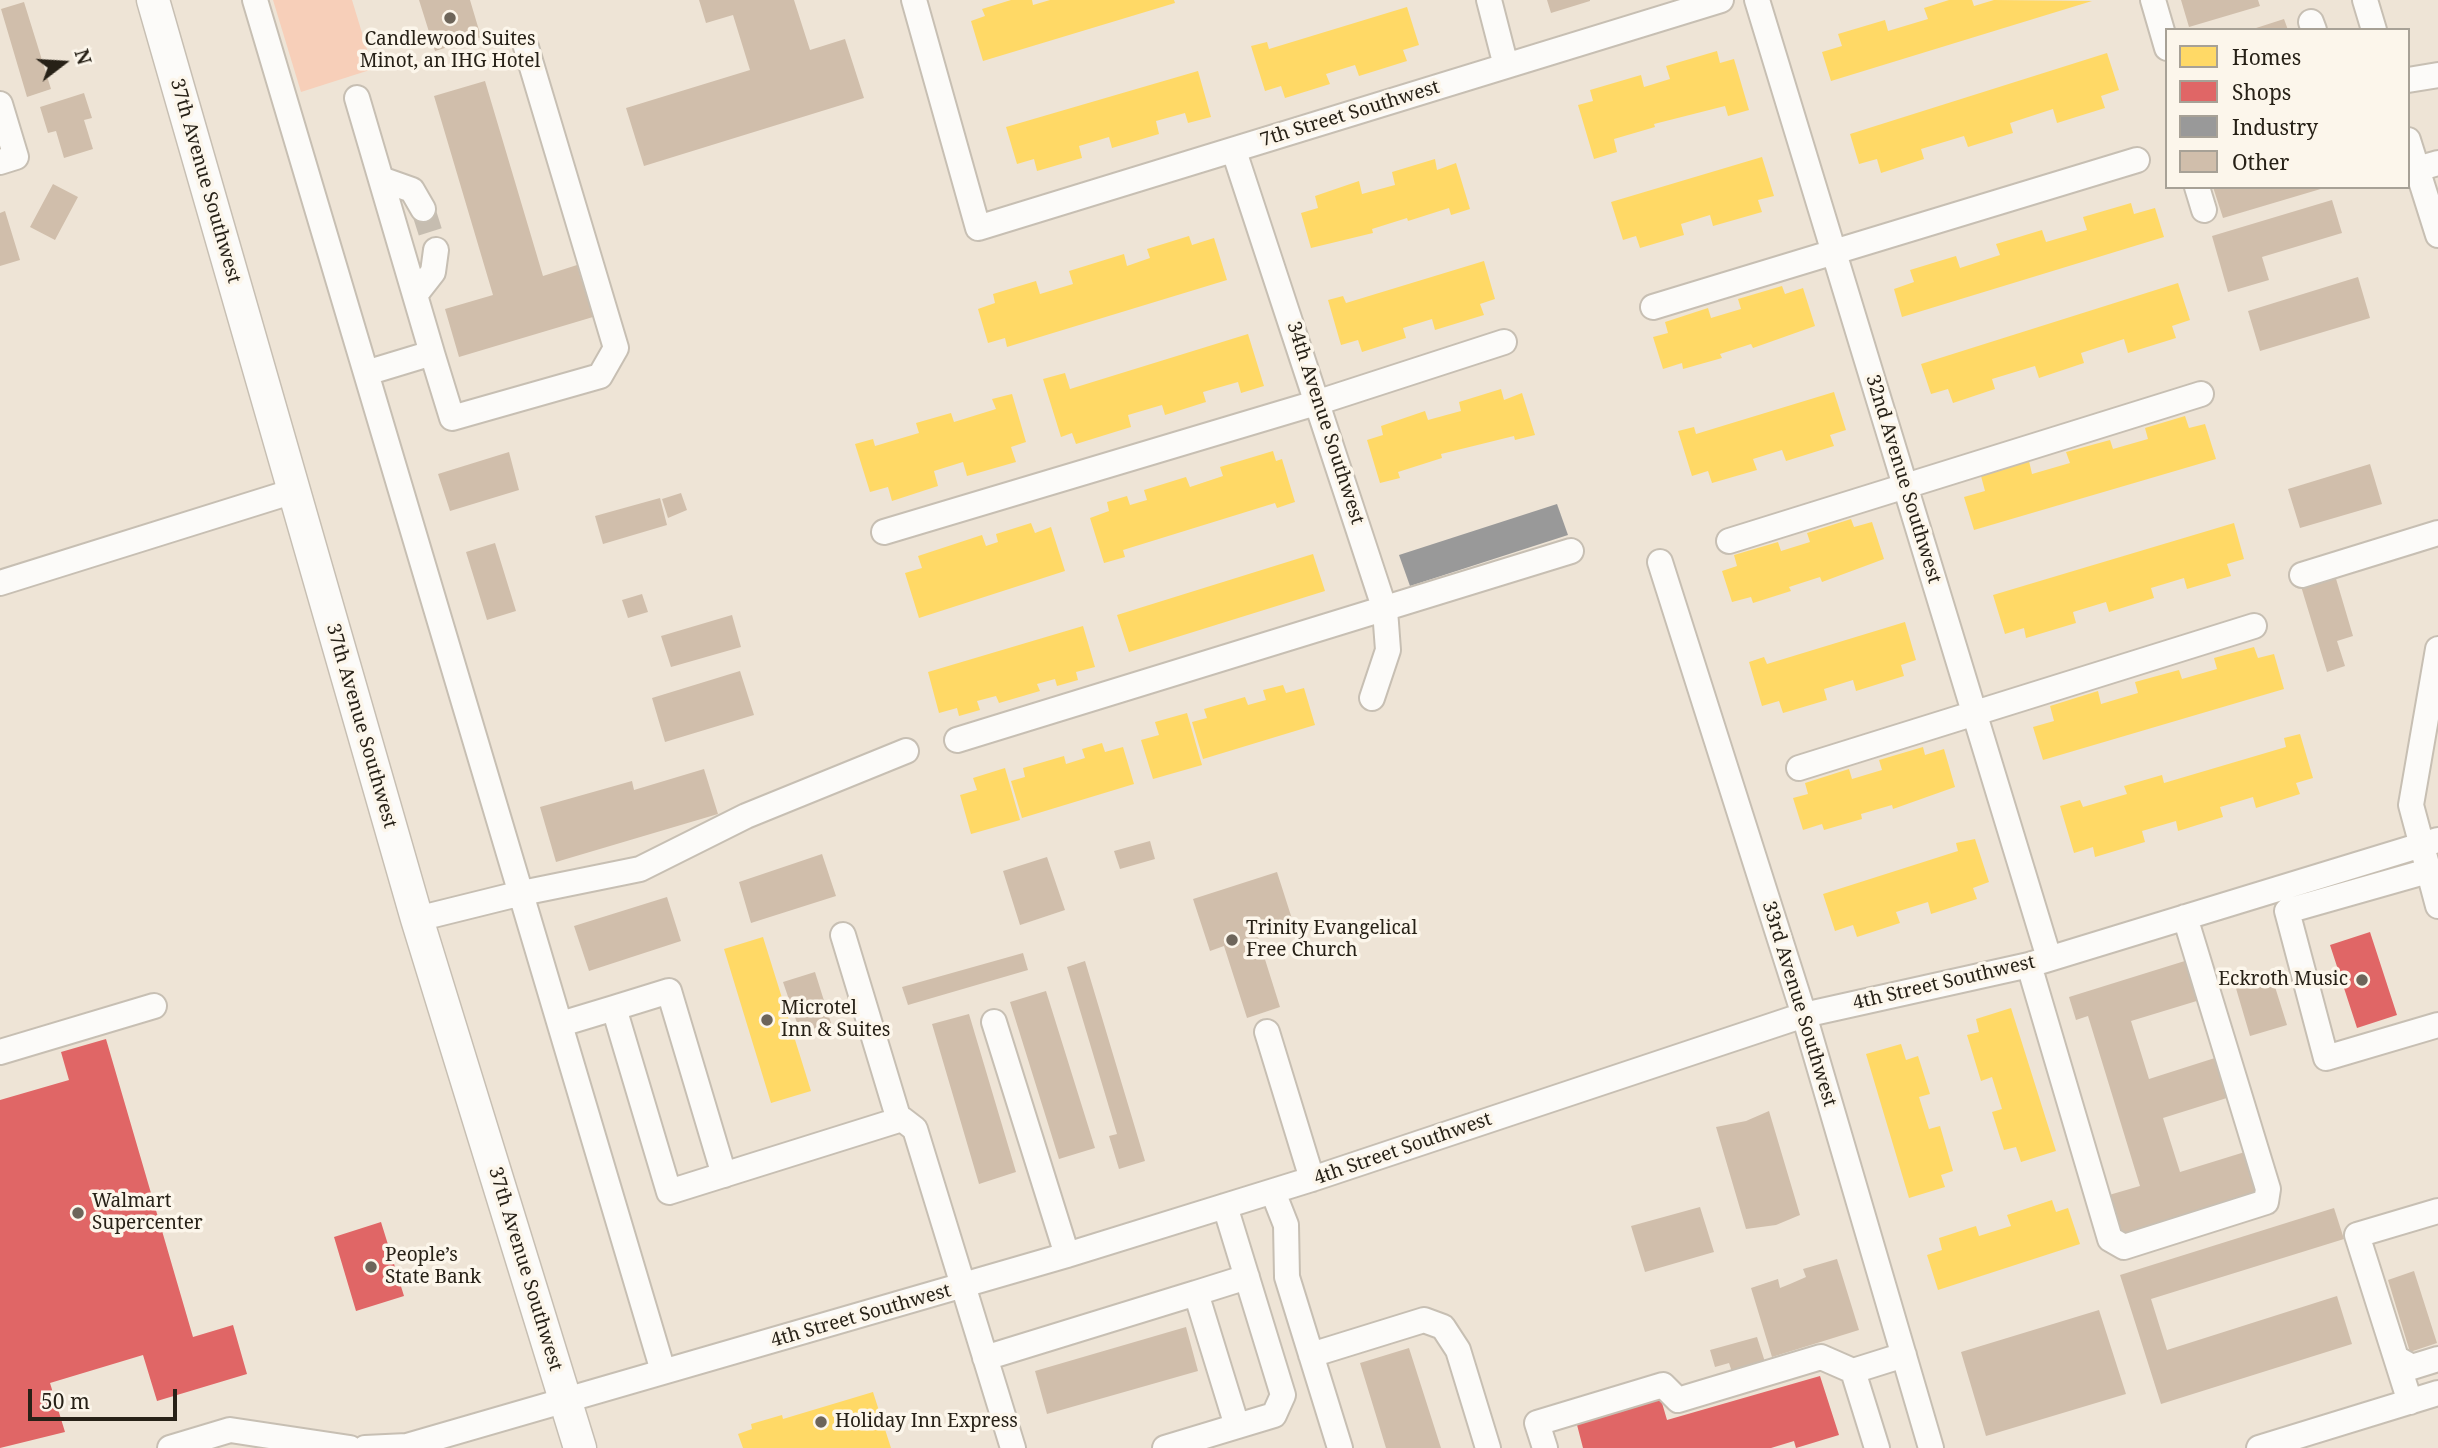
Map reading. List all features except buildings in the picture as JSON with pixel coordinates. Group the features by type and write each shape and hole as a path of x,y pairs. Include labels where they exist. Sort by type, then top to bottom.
{"main road":[{"name":"37th Avenue Southwest","path":"153,0 417,919 580,1448"}],"street":[{"path":"255,0 663,1371"},
{"name":"7th Street Southwest","path":"914,0 978,228 1506,66 1675,7 1721,0"},
{"path":"1489,0 1506,66"},
{"name":"32nd Avenue Southwest","path":"1757,0 1974,714 2110,1239 2123,1247 2266,1202 2268,1189 2185,917"},
{"path":"2153,0 2165,41"},
{"path":"2365,0 2373,28"},
{"path":"357,98 452,418 600,376 616,348 526,47"},
{"path":"2410,80 2438,75"},
{"path":"0,104 16,157 0,162"},
{"path":"2410,143 2428,166 2438,235"},
{"name":"34th Avenue Southwest","path":"1234,150 1385,610 1388,650 1372,698"},
{"path":"1653,307 2137,160"},
{"path":"381,179 412,190 424,209"},
{"path":"415,295 433,272 436,250"},
{"path":"884,532 1318,402 1504,342"},
{"path":"366,373 432,353"},
{"path":"1729,541 2201,394"},
{"path":"0,583 294,491"},
{"path":"2302,575 2438,533"},
{"path":"957,740 1571,551"},
{"name":"33rd Avenue Southwest","path":"1660,562 1804,1015 1931,1448"},
{"path":"1799,768 2254,626"},
{"path":"2438,649 2430,727 2412,805 2429,843 2428,871 2438,905"},
{"path":"417,919 522,893 640,869 746,816 906,751"},
{"name":"4th Street Southwest","path":"365,1448 407,1446 963,1287 1312,1180 1804,1015 2039,961 2429,843"},
{"path":"2428,871 2287,911 2326,1058 2438,1026"},
{"path":"843,935 899,1120"},
{"path":"561,1024 669,991 724,1175"},
{"path":"0,1052 154,1006"},
{"path":"614,1008 669,1192 902,1119 915,1129 1013,1448"},
{"path":"994,1022 1067,1255"},
{"path":"1267,1032 1312,1180"},
{"path":"1273,1192 1286,1225 1287,1277 1340,1448"},
{"path":"1165,1448 1275,1415 1283,1395 1225,1206"},
{"path":"2410,1402 2357,1235 2437,1214"},
{"path":"985,1357 1247,1277"},
{"path":"1196,1293 1237,1426"},
{"path":"1311,1355 1424,1320 1443,1327 1458,1350 1488,1448"},
{"path":"1545,1448 1538,1423 1663,1385 1678,1400 1821,1357 1853,1371 1904,1355"},
{"path":"2396,1358 2412,1367 2438,1359"},
{"path":"1853,1371 1877,1448"},
{"path":"2259,1448 2438,1393"},
{"path":"170,1448 230,1430 337,1447"}],"shaded area":[{"path":"273,0 352,0 373,69 301,92"}],"tunnel":[{"path":"423,209 436,250"}],"place":[{"name":"Candlewood Suites Minot, an IHG Hotel","path":"450,18"},
{"name":"Trinity Evangelical Free Church","path":"1232,940"},
{"name":"Eckroth Music","path":"2362,980"},
{"name":"Microtel Inn & Suites","path":"767,1020"},
{"name":"Walmart Supercenter","path":"78,1213"},
{"name":"People’s State Bank","path":"371,1267"},
{"name":"Holiday Inn Express","path":"821,1422"}]}
